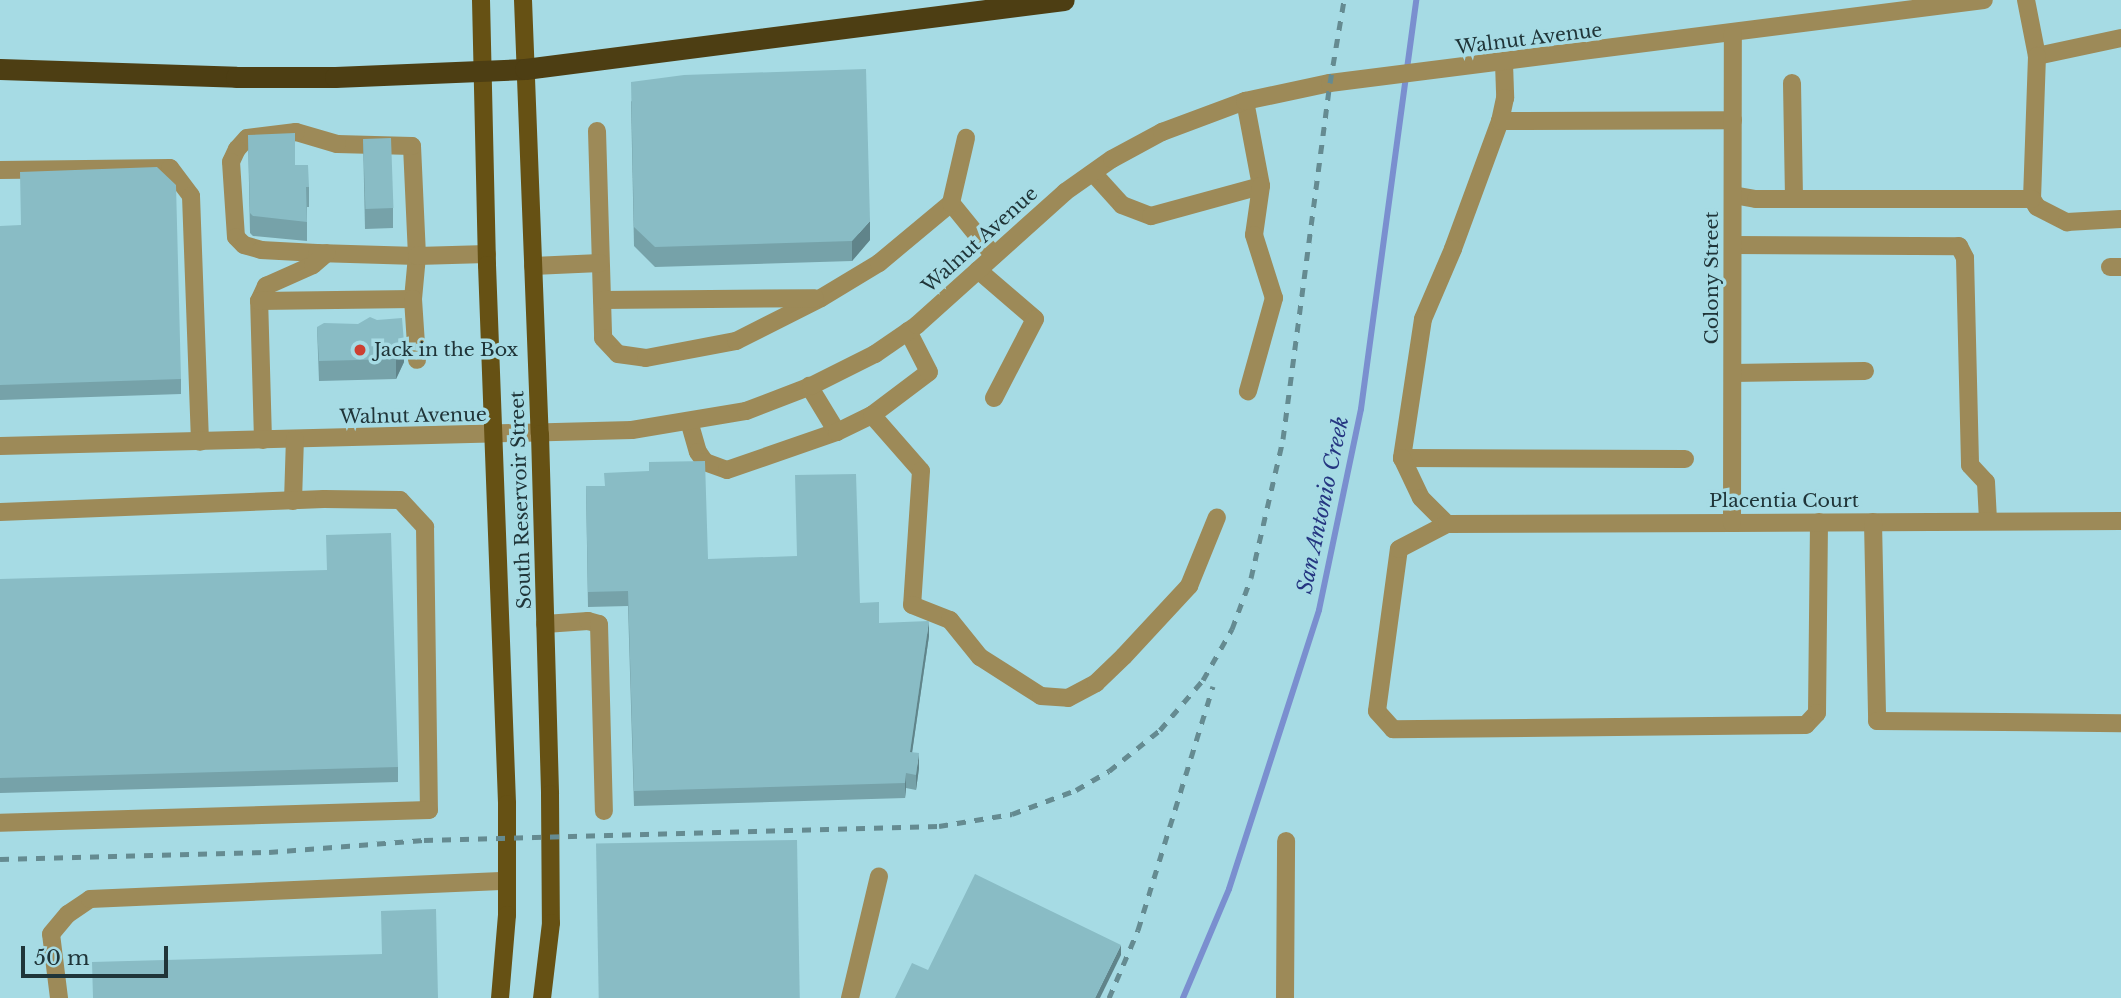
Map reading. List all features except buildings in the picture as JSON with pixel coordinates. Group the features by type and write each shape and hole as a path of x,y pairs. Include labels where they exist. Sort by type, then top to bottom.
{"highway":[{"path":"0,69 236,77 525,69 1064,0"}],"main road":[{"name":"South Reservoir Street","path":"481,0 492,435 507,804 507,881 500,998"},
{"name":"South Reservoir Street","path":"523,0 540,434 551,923 542,998"}],"street":[{"name":"Walnut Avenue","path":"0,446 540,434 632,429 746,411 809,386 875,354 908,331 1065,192 1162,132 1245,101 1330,83 1733,34 1984,0"},
{"path":"2026,0 2037,56 2032,199 2038,207 2067,222 2121,219"},
{"name":"Colony Street","path":"1732,523 1733,34"},
{"path":"2037,56 2121,38"},
{"path":"1504,63 1505,98 1500,121 1453,250 1423,320 1402,458 1421,498 1447,524 1399,549 1377,711 1393,729 1806,725 1817,713 1819,522"},
{"path":"1792,83 1794,199"},
{"path":"1245,101 1261,186 1254,236 1274,298 1248,391"},
{"path":"1500,121 1733,120"},
{"path":"597,131 603,338 618,354 646,358 736,341 821,298 879,264 951,203 966,138"},
{"path":"417,360 413,299 417,256 412,146 337,144 296,132 247,138 237,149 231,162 236,237 244,245 261,250 327,253 417,256 487,254"},
{"path":"0,170 170,168 191,196 200,442"},
{"path":"1093,173 1122,205 1150,216 1261,186"},
{"path":"1733,195 1794,199 2032,199"},
{"path":"951,203 994,256"},
{"path":"1733,245 1959,246 1965,258 1970,465 1986,482 1988,521"},
{"path":"263,440 259,301 265,286 313,265 327,253"},
{"path":"533,266 600,262"},
{"path":"978,270 1035,319 994,398"},
{"path":"602,300 821,298"},
{"path":"259,301 413,299"},
{"path":"689,421 698,452 705,462 727,470 837,432 872,415 929,372 908,331"},
{"path":"1732,373 1864,371"},
{"path":"809,386 837,432"},
{"path":"872,415 921,471 912,605 950,620 980,657 1041,696 1068,698 1096,683 1124,656 1189,586 1217,517"},
{"path":"293,501 295,439"},
{"path":"1402,458 1685,460"},
{"path":"0,512 400,499 425,527 429,810 0,823"},
{"name":"Placentia Court","path":"1447,524 2121,521"},
{"path":"1873,522 1877,720 2121,723"},
{"path":"545,624 588,621 599,624 604,811"},
{"path":"1285,998 1286,841"},
{"path":"850,998 879,876"},
{"path":"59,998 51,934 68,914 90,899 507,881"}],"waterway":[{"name":"San Antonio Creek","path":"1183,998 1229,889 1319,610 1361,409 1416,0"}],"railway":[{"path":"0,859 269,852 424,840 939,826 1012,814 1076,790 1109,771 1160,730 1203,680 1232,629 1251,578 1283,439 1330,83 1344,0"},
{"path":"1109,998 1138,930 1213,686"}],"place":[{"name":"Jack in the Box","path":"360,350"}]}
